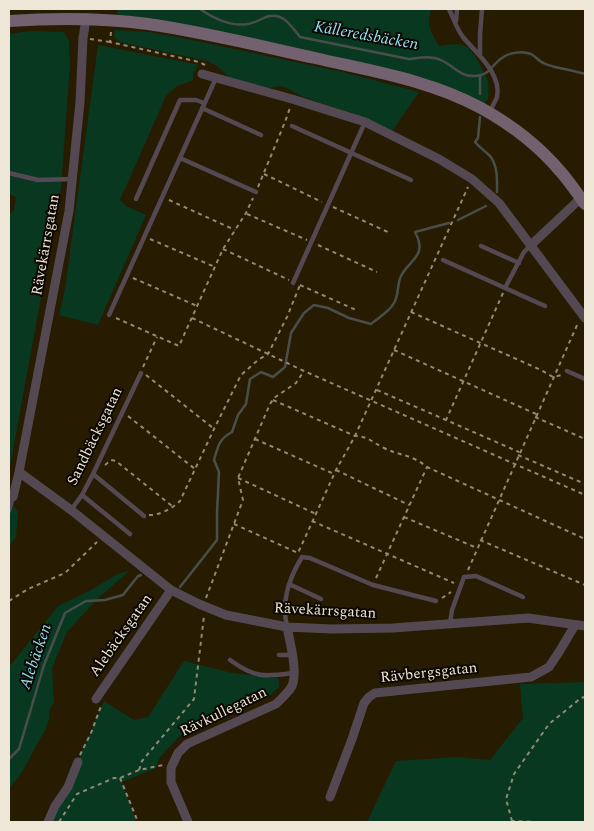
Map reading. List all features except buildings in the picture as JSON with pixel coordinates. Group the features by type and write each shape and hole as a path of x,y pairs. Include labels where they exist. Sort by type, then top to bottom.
{"street":[{"path":"9,22 34,19 86,19 146,24 186,30 392,75 420,82 447,92 490,112 526,138 560,171 584,199 530,245"},
{"name":"Rävekärrsgatan","path":"13,496 69,212 86,19"},
{"path":"202,74 365,122 439,159 472,178 499,203 584,316"},
{"name":"Rävekärrsgatan","path":"19,472 71,510 171,590 226,616 287,627 350,629 394,628 528,618 585,626"},
{"name":"Alebäcksgatan","path":"96,699 171,590"},
{"name":"Rävbergsgatan","path":"330,797 364,703 369,697 375,693 531,677 548,667 560,652 575,625"},
{"name":"Rävkullegatan","path":"172,765 178,753 187,744 276,704 286,695 292,686 294,678 287,627"},
{"path":"48,822 55,806 68,787 78,762"},
{"path":"172,765 171,782 188,822"}],"lane":[{"path":"449,9 462,36 485,60 493,76 497,88 497,96 490,112"},
{"path":"456,23 457,9"},
{"path":"480,55 482,9"},
{"path":"109,315 216,78"},
{"path":"136,199 180,100 196,100 261,135"},
{"path":"293,283 365,122"},
{"path":"292,126 411,180"},
{"path":"180,158 256,192"},
{"path":"9,173 38,180 72,179"},
{"path":"505,288 524,252 530,245"},
{"path":"481,246 518,263"},
{"path":"443,260 544,306"},
{"path":"567,371 585,379"},
{"name":"Sandbäcksgatan","path":"71,510 82,495 93,474 141,372"},
{"path":"93,474 144,516"},
{"path":"82,495 130,534"},
{"path":"9,511 13,496"},
{"path":"287,627 284,600 289,584 302,558 310,558 373,585 436,601"},
{"path":"450,624 452,610 464,577 476,576 523,597"},
{"path":"289,584 321,599"},
{"path":"279,655 292,655"},
{"path":"230,660 255,675 271,676 293,673"}],"path":[{"path":"110,42 112,22"},
{"path":"83,38 110,42 199,62 211,70 216,78"},
{"path":"109,315 179,346 223,249 246,213 256,192 285,122 292,99"},
{"path":"234,524 298,553 334,474 355,436 472,178"},
{"path":"162,197 235,230"},
{"path":"145,237 215,267"},
{"path":"127,275 197,306"},
{"path":"144,516 152,516 180,501 242,375 258,360 268,354 287,317 300,285"},
{"path":"446,420 505,288"},
{"path":"411,312 542,370 553,377 565,374 567,371"},
{"path":"464,577 553,377 584,316"},
{"path":"192,318 304,371 585,495"},
{"path":"157,337 141,372 214,429"},
{"path":"394,350 585,439"},
{"path":"206,600 243,500 238,478 270,404 296,383 304,371"},
{"path":"376,389 584,484 585,480"},
{"path":"273,400 355,436 369,438 384,448 418,459 427,467 585,539"},
{"path":"122,412 195,469"},
{"path":"255,439 334,474"},
{"path":"93,474 111,460 116,461 172,506"},
{"path":"373,585 427,467"},
{"path":"336,470 409,505"},
{"path":"238,478 316,514"},
{"path":"404,517 477,548"},
{"path":"312,521 460,586"},
{"path":"9,601 19,593 65,573 102,536"},
{"path":"480,540 585,585"},
{"path":"436,601 460,586"},
{"path":"139,770 142,761 194,699 204,616"},
{"path":"78,762 102,706 102,690"},
{"path":"536,822 512,821 506,799 514,774 549,724 581,698 585,697"},
{"path":"60,822 77,794 114,778 120,778 139,770 172,765"},
{"path":"120,778 138,822"}],"green space":[{"path":"118,9 431,9 430,29 439,46 460,44 469,48 488,81 488,99 484,103 117,16"},
{"path":"115,30 149,32 187,39 347,73 419,92 392,131 351,113 303,97 287,88 280,86 269,88 230,78 217,66 207,61 120,42 114,37"},
{"path":"30,31 64,32 69,41 70,64 61,188 9,472 9,214 14,210 16,197 9,194 9,34"},
{"path":"98,45 199,65 193,73 193,80 177,86 166,96 120,200 126,206 146,215 98,325 59,315 65,289"},
{"path":"9,499 18,512 16,537 9,547"},
{"path":"129,571 96,600 67,632 52,668 54,702 50,709 49,720 22,772 9,789 9,667 58,606 118,574"},
{"path":"184,661 232,673 278,678 279,687 267,698 182,734 160,757 156,768 122,782 135,822 51,822 104,701 134,720 148,717"},
{"path":"585,682 585,822 367,822 396,761 456,757 490,760 523,718 520,684"}],"waterway":[{"name":"Kålleredsbäcken","path":"200,9 211,16 229,23 242,25 266,17 277,16 290,24 300,37 409,59 435,58 469,76 484,74 505,56 520,52 531,54 550,65 585,74"},
{"name":"Alebäcken","path":"480,75 480,94"},
{"name":"Alebäcken","path":"480,117 478,138 475,142 493,160 497,192"},
{"name":"Alebäcken","path":"458,220 486,206"},
{"name":"Alebäcken","path":"180,587 217,540 219,472 214,460 220,443 224,437 232,432 238,415 246,404 250,379 261,372 273,377 285,367 291,333 304,313 314,305 328,308 349,318 371,324 384,314 396,300 401,276 419,252 420,247 415,232 449,223"},
{"name":"Alebäcken","path":"9,759 19,749 44,665 65,613 86,601 105,600 123,595 138,576 141,575"}]}
